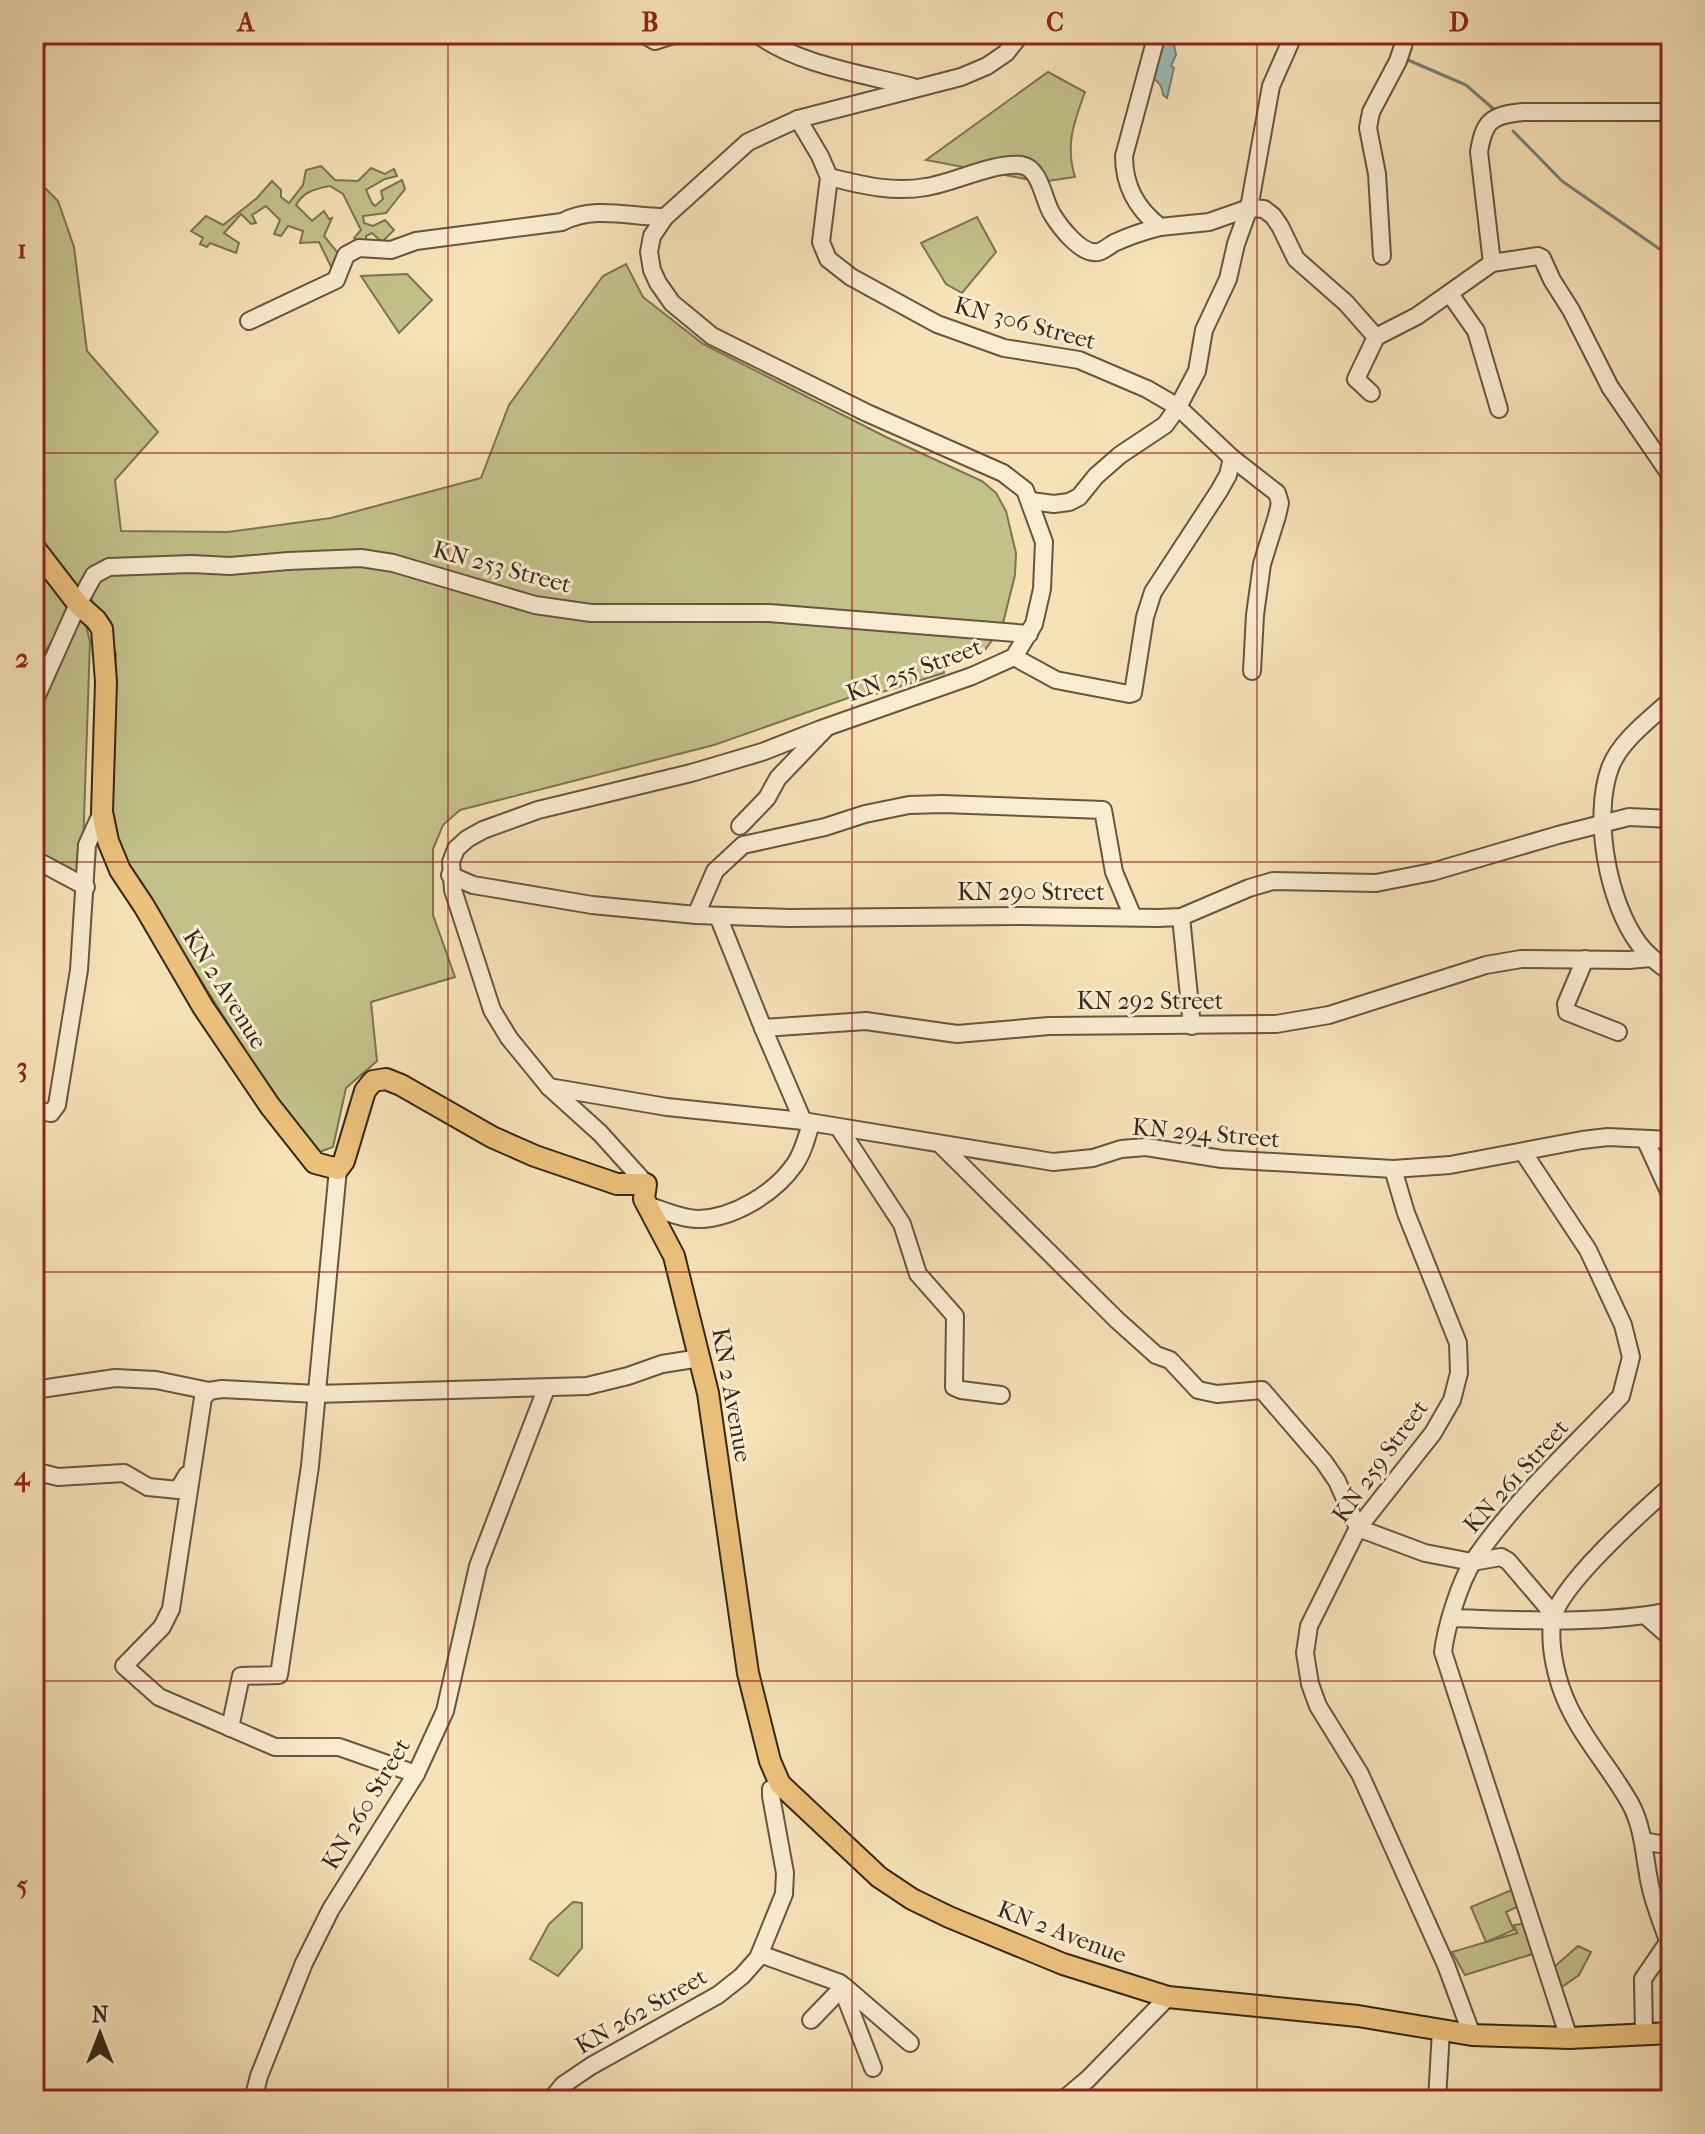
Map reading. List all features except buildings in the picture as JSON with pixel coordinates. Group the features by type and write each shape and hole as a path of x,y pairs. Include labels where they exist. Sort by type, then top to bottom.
{"main road":[{"path":"34,44 38,34"},
{"name":"KN 2 Avenue","path":"34,547 78,604 102,629 106,731 102,812 108,841 120,870 203,1007 270,1106 315,1163 338,1169"},
{"path":"338,1169 344,1161 365,1091 373,1081 386,1079 492,1137 535,1156 617,1184 646,1184"},
{"name":"KN 2 Avenue","path":"646,1184 644,1199 674,1256 708,1393 748,1673 763,1735 780,1784 856,1857 912,1899 949,1917 1063,1964 1168,1997 1358,2016 1472,2035 1569,2038 1671,2033"}],"street":[{"path":"643,34 655,41 677,34"},
{"name":"KN 255 Street","path":"450,875 456,849 483,830 538,810 691,773 762,752 972,676 1014,657 1029,634 1042,589 1044,542 1025,490 1003,473 796,379 712,336 672,303 652,270 649,252 652,236 665,217 748,142 798,119 961,77 987,66 1006,53 1021,34"},
{"path":"1157,34 1124,156 1124,171 1130,192 1141,209 1160,227"},
{"path":"1031,501 1054,504 1079,497 1096,476 1120,455 1165,425 1178,407 1197,371 1204,330 1228,279 1249,208 1271,86 1294,34"},
{"path":"1382,256 1377,174 1368,128 1371,112 1398,61 1407,34"},
{"path":"763,36 810,62 916,88"},
{"path":"1492,263 1479,152 1482,134 1490,120 1507,113 1523,112 1671,112"},
{"path":"798,119 829,177 898,191 928,187 1005,167 1022,165 1031,169 1052,214 1088,251 1098,252 1160,227 1209,222 1249,208 1264,209 1273,216 1296,259 1338,295 1376,337"},
{"name":"KN 306 Street","path":"829,177 821,242 828,259 851,277 937,324 1004,348 1079,360 1147,389 1178,407 1232,458 1277,493 1280,503 1262,564 1252,671"},
{"path":"249,321 336,280 346,255 359,248 391,250 416,241 562,222 577,214 591,212 665,217"},
{"path":"1371,393 1356,379 1376,337 1404,324 1492,263 1531,256 1542,258 1610,387 1671,476"},
{"path":"1450,294 1476,331 1499,409"},
{"path":"1014,657 1056,680 1133,693 1145,617 1153,592 1219,491 1228,475 1232,458"},
{"name":"KN 253 Street","path":"34,702 94,575 109,567 230,566 361,558 393,563 535,605 591,613 769,613 1029,634"},
{"path":"1671,700 1624,745 1610,767 1602,800 1601,826 1624,921 1651,958 1671,973"},
{"path":"740,826 767,798 778,778 828,726"},
{"path":"696,915 715,871 743,845 909,805 943,804 1103,810 1114,872 1133,917"},
{"path":"34,1110 51,1113 57,1105 79,970 87,845 102,812"},
{"name":"KN 290 Street","path":"450,875 473,885 592,905 696,915 1181,917 1273,881 1376,883 1432,872 1629,817 1671,819"},
{"path":"34,859 86,887"},
{"path":"450,875 458,910 492,1010 509,1038 549,1087 600,1133 646,1184"},
{"path":"650,1206 695,1219 714,1218 752,1203 780,1181 804,1148 807,1122 763,1028 718,916"},
{"path":"1181,917 1192,1026"},
{"name":"KN 292 Street","path":"763,1028 866,1021 957,1034 986,1034 1049,1026 1276,1024 1329,1015 1486,965 1521,959 1651,958"},
{"path":"1585,959 1566,1004 1567,1012 1618,1032"},
{"name":"KN 294 Street","path":"549,1087 667,1107 807,1122 1053,1162 1093,1158 1121,1149 1146,1147 1243,1161 1393,1169 1450,1165 1608,1137 1671,1140"},
{"path":"839,1128 902,1224 912,1264 918,1274 955,1316 954,1387 1001,1395"},
{"path":"1645,1139 1671,1196"},
{"path":"942,1146 1117,1320 1156,1355 1170,1360 1198,1390 1217,1394 1262,1390 1324,1462 1337,1481 1358,1528 1425,1553 1472,1562 1501,1557 1508,1561 1553,1618"},
{"name":"KN 261 Street","path":"1523,1152 1588,1250 1623,1325 1631,1357 1628,1377 1621,1396 1505,1521 1472,1562 1451,1618 1443,1652 1569,2038"},
{"path":"230,1728 241,1676 279,1675 310,1466 338,1169"},
{"name":"KN 259 Street","path":"1393,1169 1406,1213 1458,1343 1459,1373 1452,1400 1433,1433 1358,1528 1309,1626 1305,1653 1310,1684 1318,1706 1360,1774 1418,1899 1472,2035"},
{"path":"34,1390 115,1378 156,1380 209,1391 317,1394 546,1389 597,1384 662,1364 700,1358"},
{"name":"KN 260 Street","path":"253,2100 281,2018 318,1936 339,1896 416,1774 445,1711 478,1566 546,1389"},
{"path":"209,1391 201,1406 171,1609 162,1627 124,1666 159,1697 275,1747 339,1747 416,1774"},
{"path":"34,1471 58,1477 124,1473 148,1487 178,1490 191,1468"},
{"path":"1644,2034 1643,1979 1670,1943 1649,1883 1639,1822 1630,1802 1567,1704 1555,1663 1553,1618 1592,1562 1671,1486"},
{"path":"1451,1618 1646,1616 1671,1611"},
{"path":"1646,1616 1671,1638"},
{"name":"KN 262 Street","path":"551,2100 563,2085 591,2066 682,2018 718,1995 742,1976 760,1954 784,1894 785,1873 771,1796 771,1789 780,1784"},
{"path":"1643,1841 1671,1846"},
{"path":"760,1954 841,1985 910,2043"},
{"path":"811,2020 841,1985"},
{"path":"841,1985 873,2068"},
{"path":"1063,2100 1088,2079 1168,1997"},
{"path":"1437,2100 1441,2030"}],"shaded area":[{"path":"1048,72 1085,92 1071,144 1075,177 1041,182 926,160"},
{"path":"321,166 335,180 358,181 371,168 385,174 394,169 397,176 366,190 375,206 383,199 381,191 402,180 405,189 386,213 363,216 364,223 373,226 385,220 394,230 382,242 372,233 366,236 366,243 358,244 354,238 361,230 343,194 330,186 310,191 299,200 296,205 312,221 324,211 329,219 332,218 324,236 346,263 334,273 319,242 300,243 303,231 288,226 281,236 274,234 280,220 266,206 252,215 256,223 251,224 241,214 224,233 239,243 236,253 210,243 207,247 200,244 203,238 191,231 206,216 223,225 257,198 272,181 281,190 281,197 289,203 303,185 306,170"},
{"path":"34,177 58,201 74,247 87,351 158,432 115,480 121,531 228,532 331,518 481,478 509,405 603,276 626,264 643,297 703,344 886,437 982,481 996,493 1006,511 1016,553 1015,575 1002,627 982,654 943,667 944,673 869,696 868,691 714,745 460,810 443,825 433,849 433,915 455,977 371,1002 377,1061 346,1088 333,1147 314,1154 293,1127 116,845 110,816 116,654 87,589 34,668"},
{"path":"977,217 996,252 962,293 946,284 921,243"},
{"path":"407,274 432,300 399,333 361,276"},
{"path":"84,619 90,641 82,878 34,854 34,706 74,627"},
{"path":"1514,1889 1521,1905 1506,1912 1514,1930 1486,1942 1471,1907"},
{"path":"573,1902 582,1903 582,1948 558,1976 530,1959 549,1924"},
{"path":"1528,1923 1539,1952 1465,1975 1452,1952 1517,1933 1514,1925"},
{"path":"1578,1946 1591,1952 1579,1975 1559,1989 1554,1967"}],"water":[{"path":"1168,42 1174,45 1176,55 1171,66 1174,68 1167,98 1158,82 1146,74 1162,44"}],"waterway":[{"path":"1408,60 1466,85 1497,112"},
{"path":"1513,131 1562,181 1671,257"}]}
